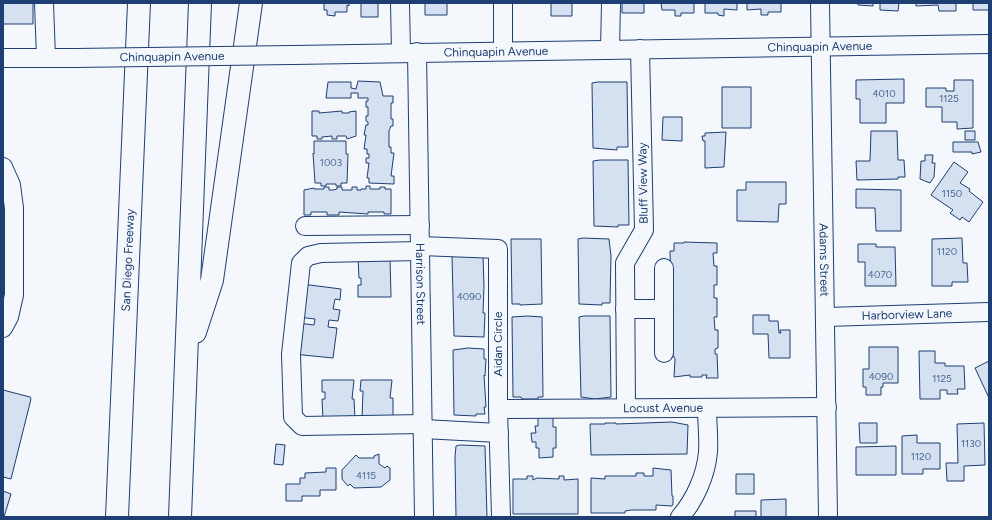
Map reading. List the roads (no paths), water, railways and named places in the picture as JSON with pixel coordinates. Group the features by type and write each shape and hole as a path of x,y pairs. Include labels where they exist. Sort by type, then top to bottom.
{"highway":[{"path":"132,3 138,38"},
{"name":"San Diego Freeway","path":"117,517 139,3"},
{"path":"180,517 200,3"},
{"path":"186,360 212,280 251,3"}],"street":[{"path":"44,3 46,58"},
{"name":"Harrison Street","path":"400,3 409,52 420,225 424,517"},
{"path":"502,3 503,51"},
{"path":"610,50 611,3"},
{"name":"Adams Street","path":"820,3 828,517"},
{"name":"Chinquapin Avenue","path":"3,58 989,44"},
{"name":"Bluff View Way","path":"626,408 625,264 644,230 640,49"},
{"path":"3,167 11,184 14,208 14,295 9,317 3,328"},
{"path":"305,226 420,225"},
{"path":"420,248 321,253 308,256 301,262 291,354 293,417 302,426 423,426 499,433"},
{"name":"Aidan Circle","path":"420,248 498,249 498,409 501,517"},
{"path":"664,268 664,353"},
{"path":"625,309 664,309"},
{"name":"Harborview Lane","path":"826,317 989,312"},
{"name":"Locust Avenue","path":"498,409 827,406"},
{"path":"680,517 690,506 702,478 708,452 707,408"}]}
